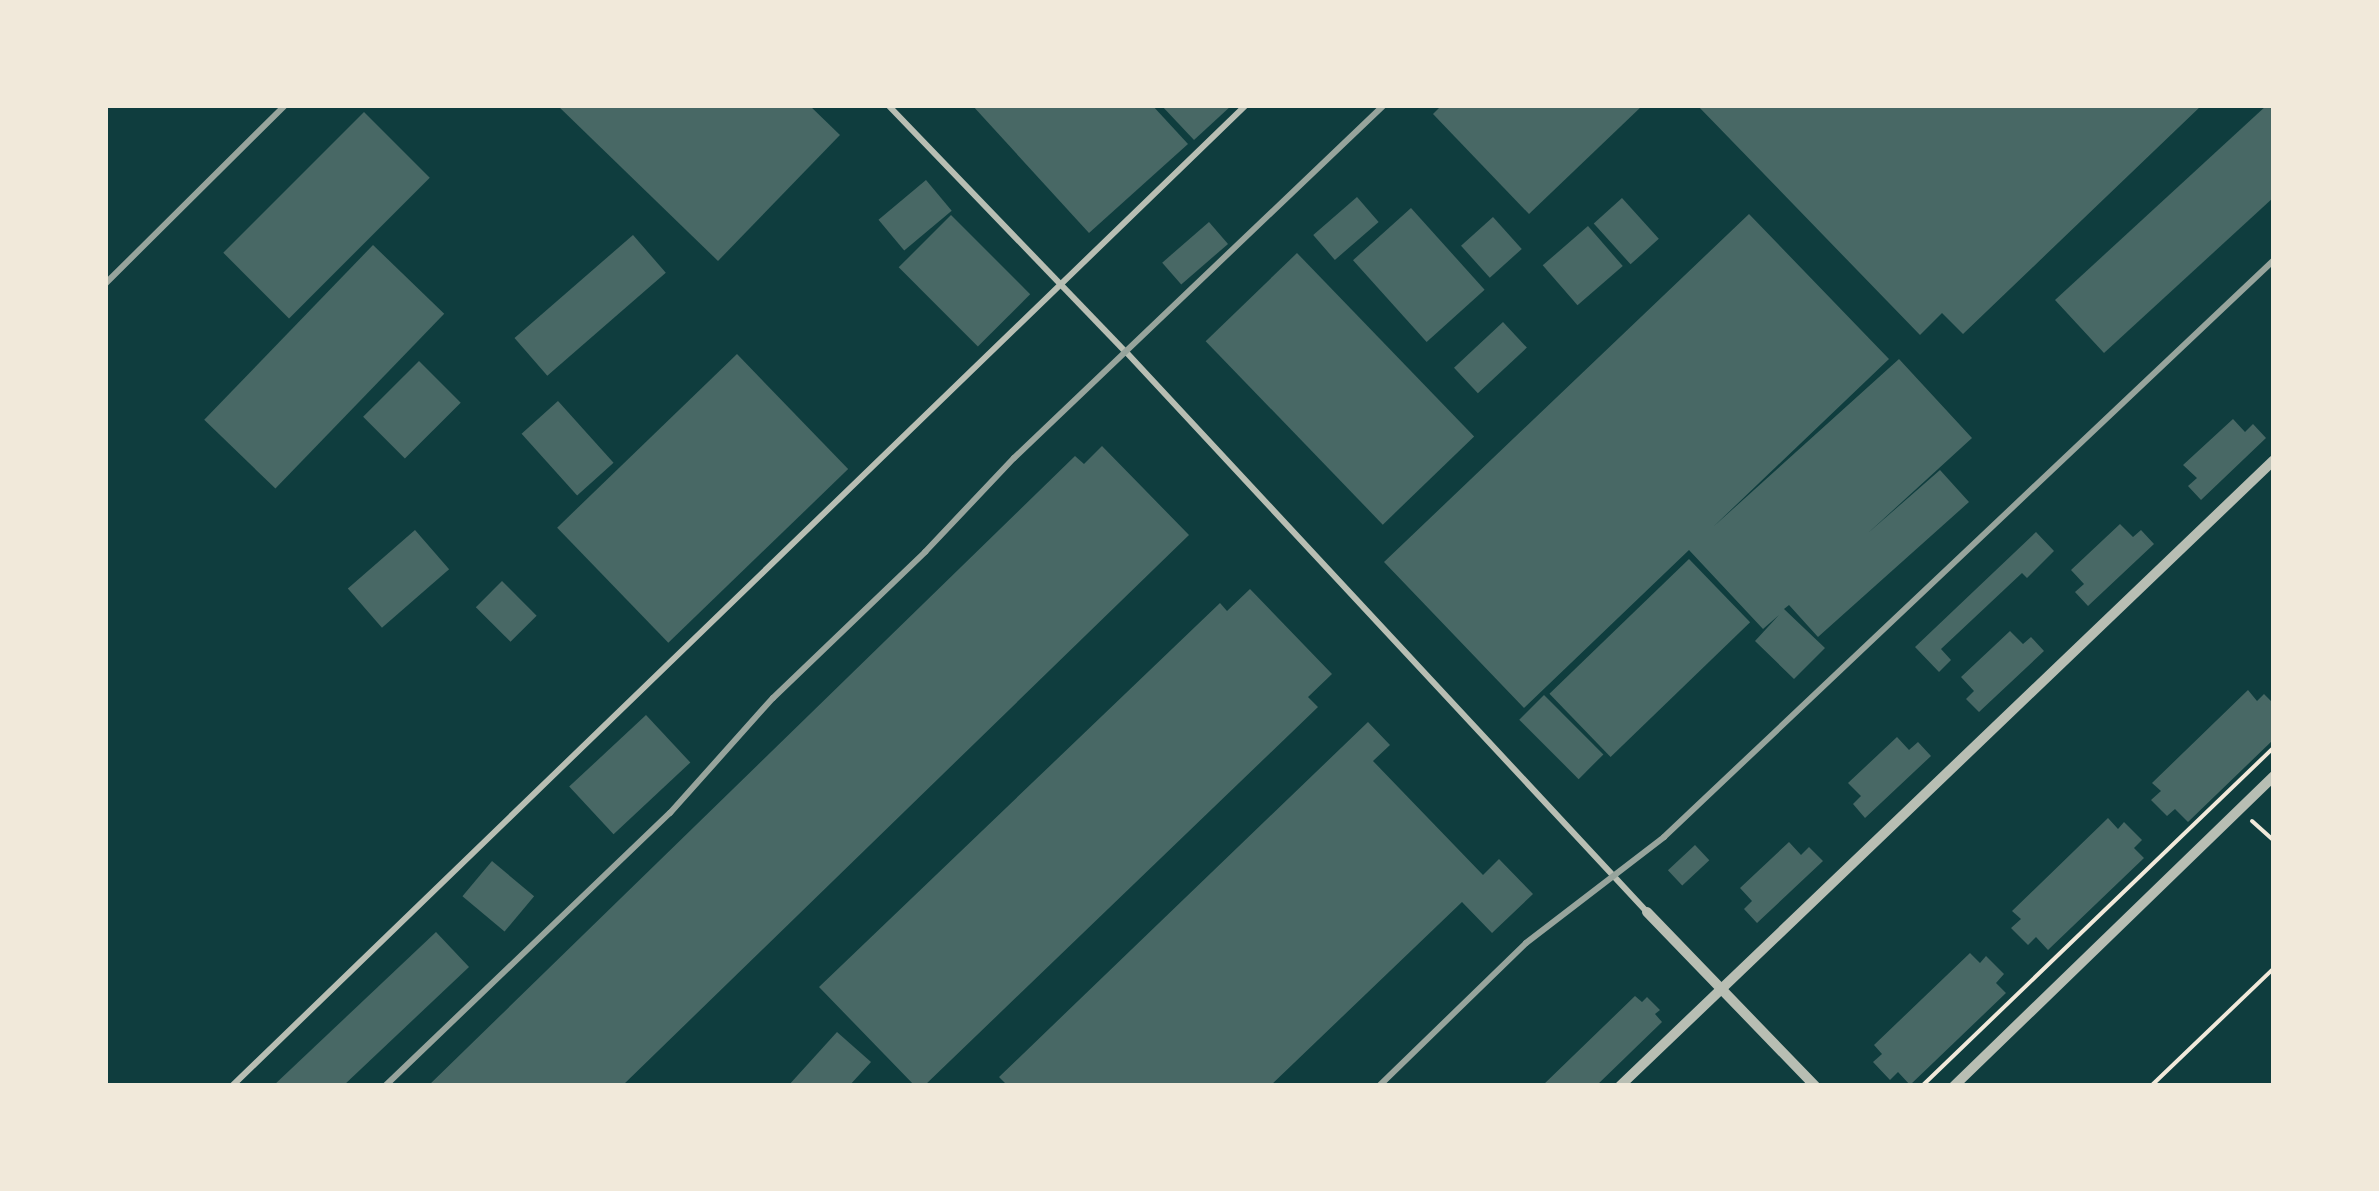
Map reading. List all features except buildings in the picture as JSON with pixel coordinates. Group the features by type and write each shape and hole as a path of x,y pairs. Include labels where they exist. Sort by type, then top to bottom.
{"street":[{"path":"1620,1086 2274,460"},
{"path":"1954,1086 2274,776"},
{"path":"1646,912 1816,1086"}],"lane":[{"path":"888,105 1062,284 1646,912"},
{"path":"232,1086 1246,105"}],"path":[{"path":"1922,1086 2274,748"},
{"path":"2151,1086 2274,968"}],"railway":[{"path":"105,284 285,105"},
{"path":"385,1086 670,813 773,698 925,552 1014,458 1384,105"},
{"path":"1379,1086 1526,943 1664,837 2274,260"}]}
